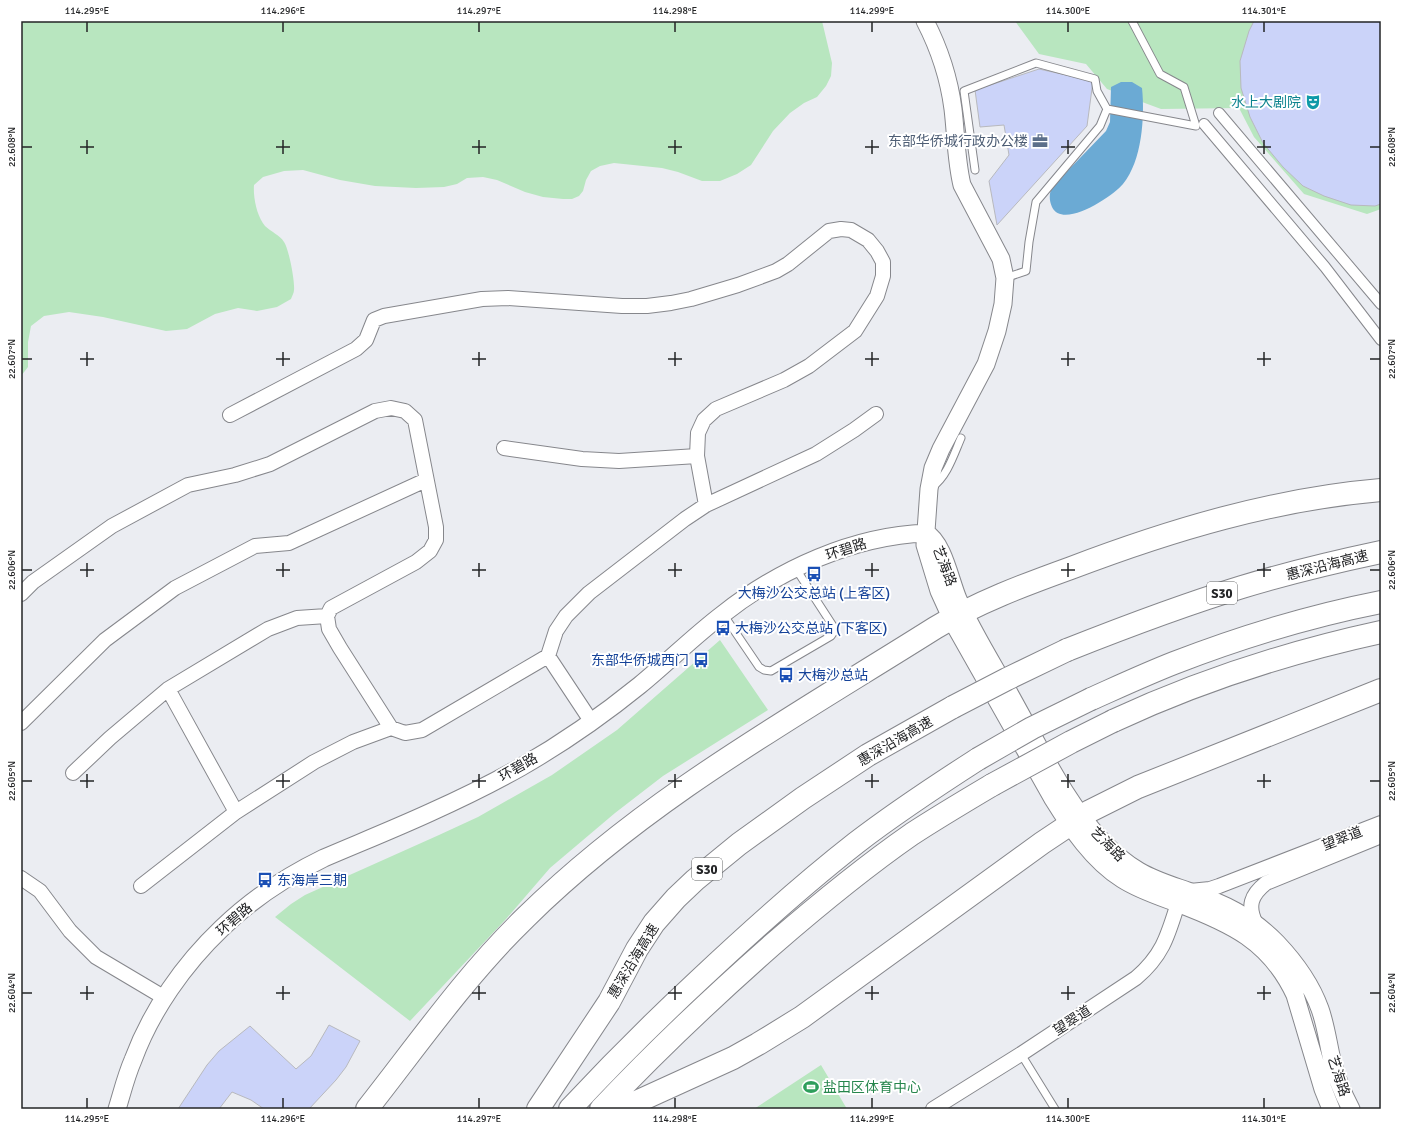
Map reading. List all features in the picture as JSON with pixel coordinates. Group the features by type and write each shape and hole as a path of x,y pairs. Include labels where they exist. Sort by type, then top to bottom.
{"highway":[{"path":"368,1109 454,996 498,946 526,917 604,848 658,806 711,768 958,615 1016,588 1111,553 1198,524 1302,501 1381,490"},
{"name":"惠深沿海高速","path":"538,1109 608,1002 637,949 654,923 676,898 695,880 739,844 803,798 868,756 953,707 1067,650 1152,617 1242,587 1327,564 1381,552"},
{"path":"570,1109 647,1029 793,894 856,843 898,812 978,759 1032,728 1090,699 1173,663 1256,633 1339,610 1381,602"},
{"path":"601,1109 701,1010 808,914 852,878 911,835 992,785 1071,742 1166,698 1231,674 1294,655 1381,632"},
{"path":"621,1109 733,1058 779,1031 808,1012 1075,820 1138,787 1381,690"}],"street":[{"path":"924,21 938,50 950,91 959,172 962,185 1001,259 1005,278 1002,316 992,347 978,380 938,454 933,468 929,489 926,532"},
{"path":"1219,113 1381,304"},
{"path":"1204,124 1325,267 1381,340"},
{"path":"230,415 356,349 366,340 374,320 384,316 489,299 508,298 622,306 647,306 671,303 691,299 738,285 776,271 788,264 829,231 840,229 850,230 868,240 877,251 883,262 883,276 877,296 855,331 810,366 784,380 716,409 704,420 698,433 697,456 706,505"},
{"path":"21,594 33,582 112,526 188,485 235,475 270,464 375,411 390,408 405,411 415,420 436,527 436,540 430,551 416,562 332,608 327,616 330,629 337,642 390,728"},
{"path":"141,886 236,812 314,762 353,742 390,728 405,733 422,730 548,656 556,631 566,616 589,593 685,519 706,505 816,454 876,414"},
{"path":"504,448 582,459 619,461 697,456"},
{"path":"21,723 105,640 175,588 255,546 289,543 426,480"},
{"name":"环碧路","path":"117,1109 133,1059 144,1034 180,974 213,937 240,912 276,886 323,859 429,813 484,787 555,746 592,721 640,685 723,614 764,586 795,568 822,556 859,544 902,535 926,532"},
{"name":"艺海路","path":"926,532 932,536 939,545 952,585 958,615 1053,800 1075,820 1094,854 1120,878 1140,889 1184,897 1233,909 1256,924 1284,951 1302,974 1312,991 1324,1021 1337,1076 1351,1109"},
{"path":"73,773 110,738 168,689 268,629 297,618 327,616"},
{"path":"548,656 592,721"},
{"path":"168,689 236,812"},
{"name":"望翠道","path":"933,1109 1021,1054 1130,982 1145,970 1163,947 1184,897 1219,886 1381,823"},
{"name":"望翠道","path":"1256,924 1252,916 1251,903 1259,888 1266,883 1381,836"},
{"path":"21,878 40,891 70,930 96,957 165,998"},
{"name":"艺海路","path":"1184,897 1209,915 1234,927 1256,943 1277,964 1295,995 1319,1076 1331,1109"}],"lane":[{"path":"975,170 964,91 1036,63 1095,78 1097,91 1107,109 1196,126 1184,87 1160,74 1132,21"},
{"path":"1005,278 1026,271 1036,202 1100,126 1107,109"},
{"path":"929,489 941,480 961,438"},
{"path":"723,614 759,667 767,671 771,671 831,636 833,633 833,626 795,568"},
{"path":"1021,1054 1056,1109"}],"green space":[{"path":"21,21 822,21 832,63 831,76 826,86 817,97 804,103 790,113 773,131 751,165 737,174 720,181 702,181 662,168 614,163 600,166 591,171 586,180 583,191 579,196 572,199 563,199 543,197 525,192 497,180 483,177 467,178 457,184 444,187 416,188 375,186 340,180 303,170 284,171 263,177 254,185 256,207 265,226 280,237 286,246 294,280 294,291 291,299 277,307 257,311 238,308 215,314 187,329 166,331 103,317 69,312 44,316 31,326 28,342 28,367 21,376"},
{"path":"1015,21 1381,21 1381,209 1367,214 1304,194 1254,137 1239,108 1161,109 1107,89 1086,64 1039,54"},
{"path":"720,640 768,710 663,776 615,813 550,868 506,919 410,1021 275,917 305,895 478,817 552,775 617,730"},
{"name":"盐田区体育中心","path":"821,1065 847,1109 754,1109"}],"water":[{"path":"1121,82 1132,82 1142,88 1143,112 1141,138 1134,163 1129,174 1118,189 1099,203 1077,213 1066,215 1058,213 1052,207 1050,202 1052,187 1106,131 1110,122 1111,87"}],"building":[{"name":"水上大剧院","path":"1254,21 1381,21 1381,204 1375,206 1351,205 1324,196 1303,186 1283,167 1263,143 1250,117 1241,88 1240,61 1249,31"},
{"name":"东部华侨城行政办公楼","path":"1039,69 1093,81 1087,126 997,225 989,181 1009,155 1004,125 980,127 975,90"},
{"path":"329,1025 360,1041 346,1067 309,1109 264,1109 251,1100 232,1092 219,1109 178,1109 207,1065 219,1051 250,1026 296,1069 311,1056"}],"place":[{"name":"水上大剧院","path":"1313,102"},
{"name":"东部华侨城行政办公楼","path":"1040,141"},
{"name":"大梅沙公交总站 (上客区)","path":"814,574"},
{"name":"大梅沙公交总站 (下客区)","path":"723,628"},
{"name":"东部华侨城西门","path":"701,660"},
{"name":"大梅沙总站","path":"786,675"},
{"name":"东海岸三期","path":"265,880"},
{"name":"盐田区体育中心","path":"811,1087"}]}
